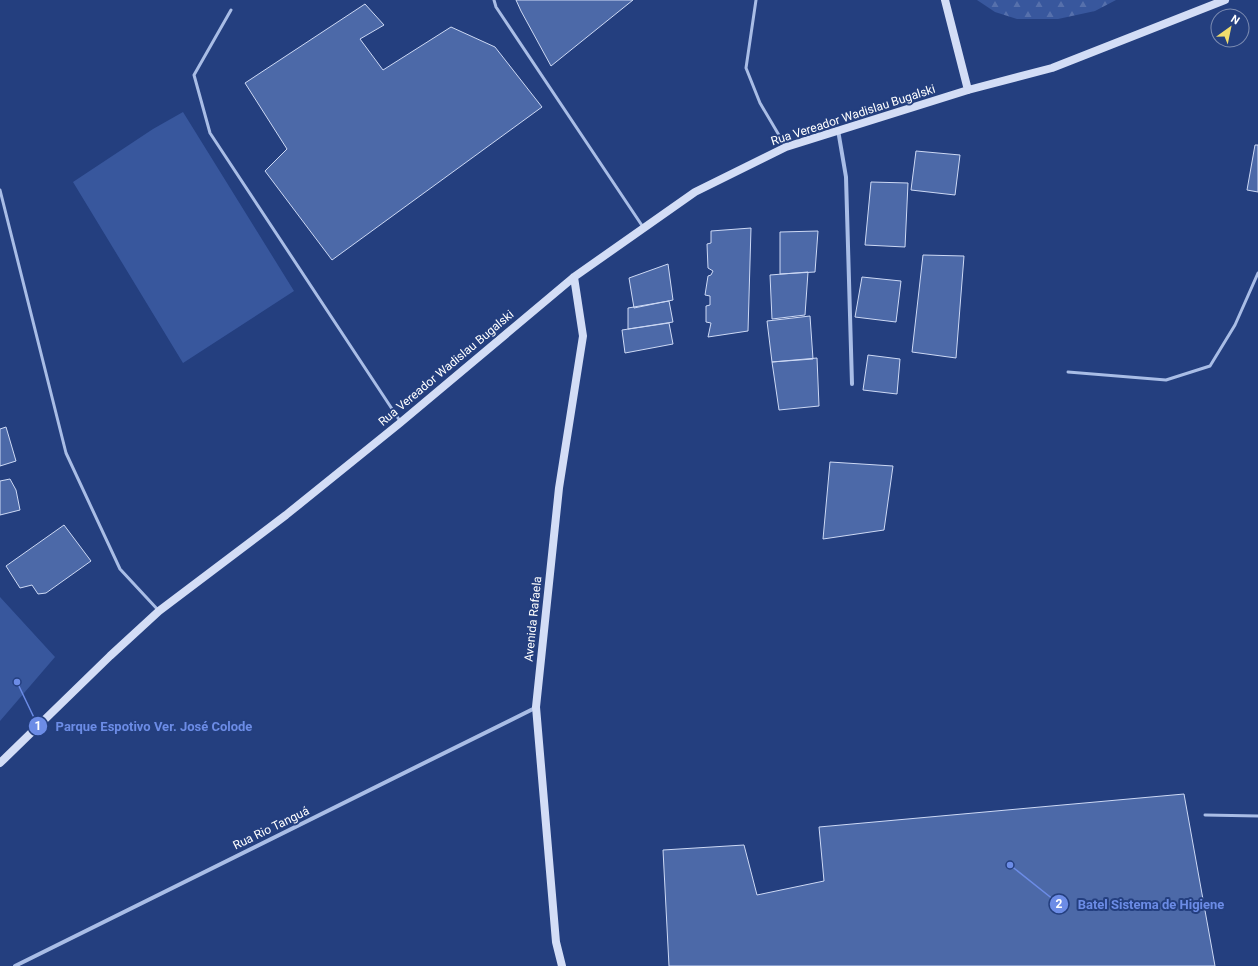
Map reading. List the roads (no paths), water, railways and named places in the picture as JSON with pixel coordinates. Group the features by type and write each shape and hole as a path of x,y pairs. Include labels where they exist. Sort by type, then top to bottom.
{"main road":[{"path":"945,0 968,90"},
{"path":"1208,7 1214,0"},
{"name":"Rua Vereador Wadislau Bugalski","path":"0,763 110,656 159,611 286,515 400,423 574,277 695,192 786,147 968,90 1052,68 1225,0"},
{"name":"Avenida Rafaela","path":"562,966 556,942 536,707 559,488 583,336 574,277"}],"street":[{"path":"838,130 846,177 852,384"},
{"name":"Rua Rio Tanguá","path":"15,966 536,707"}],"lane":[{"path":"494,0 496,7 643,228"},
{"path":"756,0 746,68 760,103 786,147"},
{"path":"231,10 194,75 210,133 400,423"},
{"path":"0,190 66,453 120,569 159,611"},
{"path":"1068,372 1166,380 1210,366 1235,326 1258,273"},
{"path":"1205,815 1258,816"}],"place":[{"name":"Parque Espotivo Ver. José Colode","path":"17,682"},
{"name":"Batel Sistema de Higiene","path":"1010,865"}]}
